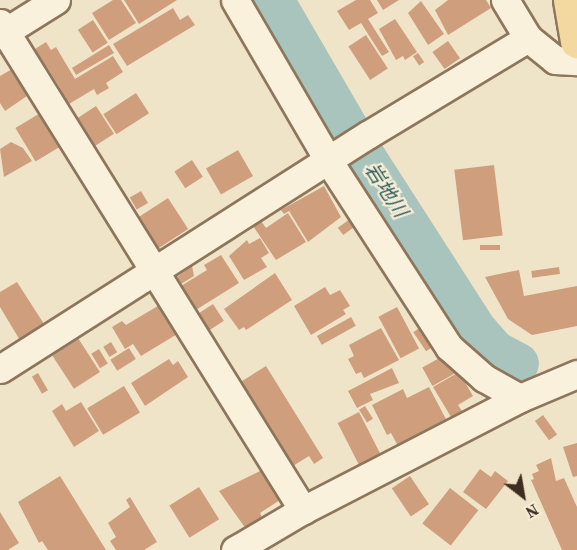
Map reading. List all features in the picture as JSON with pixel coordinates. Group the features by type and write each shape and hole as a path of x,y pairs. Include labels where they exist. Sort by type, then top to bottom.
{"main road":[{"path":"570,0 577,41"}],"street":[{"path":"56,0 2,30 303,510"},
{"path":"235,0 449,347 484,378 520,398"},
{"path":"505,0 528,38 555,60 577,62"},
{"path":"0,369 369,134 528,38"},
{"path":"237,550 303,510 520,398 577,374"}],"building":[{"path":"113,0 121,0 136,23 109,40 92,13"},
{"path":"124,0 177,0 139,24"},
{"path":"356,0 370,0 378,13 368,19 389,52 382,56 361,23 349,30 337,11"},
{"path":"377,0 399,0 383,10"},
{"path":"448,0 486,0 491,8 448,35 435,10"},
{"path":"421,1 444,34 428,45 408,13"},
{"path":"173,8 180,20 188,15 195,25 127,66 113,44"},
{"path":"395,19 417,52 405,60 403,56 396,60 379,29"},
{"path":"93,20 108,43 93,52 78,30"},
{"path":"366,35 388,69 370,80 348,46"},
{"path":"448,41 460,58 444,69 432,52"},
{"path":"46,42 51,50 56,47 75,79 113,56 123,72 106,83 109,88 97,95 94,89 64,107 55,91 60,88 35,49"},
{"path":"109,45 114,53 76,75 72,68"},
{"path":"418,53 424,62 419,65 413,56"},
{"path":"14,68 30,94 5,111 0,103 0,76"},
{"path":"136,93 149,113 116,134 103,114"},
{"path":"96,106 114,134 92,148 74,120"},
{"path":"42,112 62,145 36,161 15,128"},
{"path":"11,142 23,148 32,161 4,177 0,149"},
{"path":"238,150 253,176 221,194 206,168"},
{"path":"192,160 203,177 185,188 174,171"},
{"path":"494,165 503,235 463,240 454,170"},
{"path":"324,186 341,217 308,242 289,211 284,214 281,210"},
{"path":"141,191 148,203 137,210 130,198"},
{"path":"168,198 188,229 155,250 135,219"},
{"path":"288,213 306,242 276,260 253,226 261,221 266,228"},
{"path":"350,219 355,226 343,235 338,228"},
{"path":"260,238 269,253 261,258 267,267 244,280 229,256 247,240 249,244"},
{"path":"480,245 500,245 500,250 480,250"},
{"path":"221,255 239,283 191,313 176,289 207,270 204,265"},
{"path":"192,266 194,276 181,284 177,277"},
{"path":"559,267 560,274 532,278 531,271"},
{"path":"519,270 524,296 577,286 577,326 532,335 508,319 485,277"},
{"path":"275,273 292,300 246,330 244,327 239,330 224,309"},
{"path":"17,282 46,327 21,342 0,307 0,292"},
{"path":"325,287 330,295 340,290 350,306 343,310 346,314 311,335 294,306"},
{"path":"161,304 179,333 141,356 133,344 125,349 112,327 122,321 126,325"},
{"path":"213,304 224,321 206,332 195,315"},
{"path":"397,307 419,348 401,358 378,317"},
{"path":"351,317 356,326 322,345 317,336"},
{"path":"424,325 437,344 426,351 413,332"},
{"path":"381,328 399,360 364,378 361,372 356,374 348,359 354,356 349,345"},
{"path":"76,335 100,372 74,389 50,352"},
{"path":"111,342 117,352 109,357 103,347"},
{"path":"129,348 136,359 117,371 110,360"},
{"path":"99,349 108,364 100,368 91,354"},
{"path":"445,355 455,373 432,386 422,368"},
{"path":"169,359 173,365 178,361 188,377 145,406 131,383"},
{"path":"266,366 323,458 314,464 309,456 288,469 236,385"},
{"path":"392,368 399,383 370,394 373,400 357,408 348,391"},
{"path":"459,372 473,396 458,405 462,411 451,417 433,387"},
{"path":"38,373 48,390 42,394 32,376"},
{"path":"124,386 140,413 103,435 87,408"},
{"path":"429,387 447,421 398,446 391,433 387,435 372,405 403,389 407,398"},
{"path":"81,402 99,431 74,447 52,411 62,404 66,411"},
{"path":"365,406 373,419 367,422 359,410"},
{"path":"359,412 381,455 359,466 338,423"},
{"path":"543,415 557,434 549,440 535,421"},
{"path":"577,443 577,476 573,477 563,447"},
{"path":"551,458 556,481 564,478 577,507 577,550 562,550 531,480 534,479 532,474 539,471 536,465"},
{"path":"480,469 491,477 495,471 508,481 486,509 463,492"},
{"path":"262,470 280,500 260,513 263,519 246,529 219,491"},
{"path":"60,476 106,550 48,550 42,541 39,543 18,502"},
{"path":"410,476 429,504 411,516 392,488"},
{"path":"199,487 219,519 189,538 169,506"},
{"path":"450,488 478,510 451,546 422,523"},
{"path":"130,497 157,542 144,550 116,550 110,541 116,537 108,523 130,507 126,500"},
{"path":"0,512 19,543 8,550 0,550"}],"waterway":[{"name":"岩地川","path":"273,0 361,151 476,330 494,351 518,364"}]}
